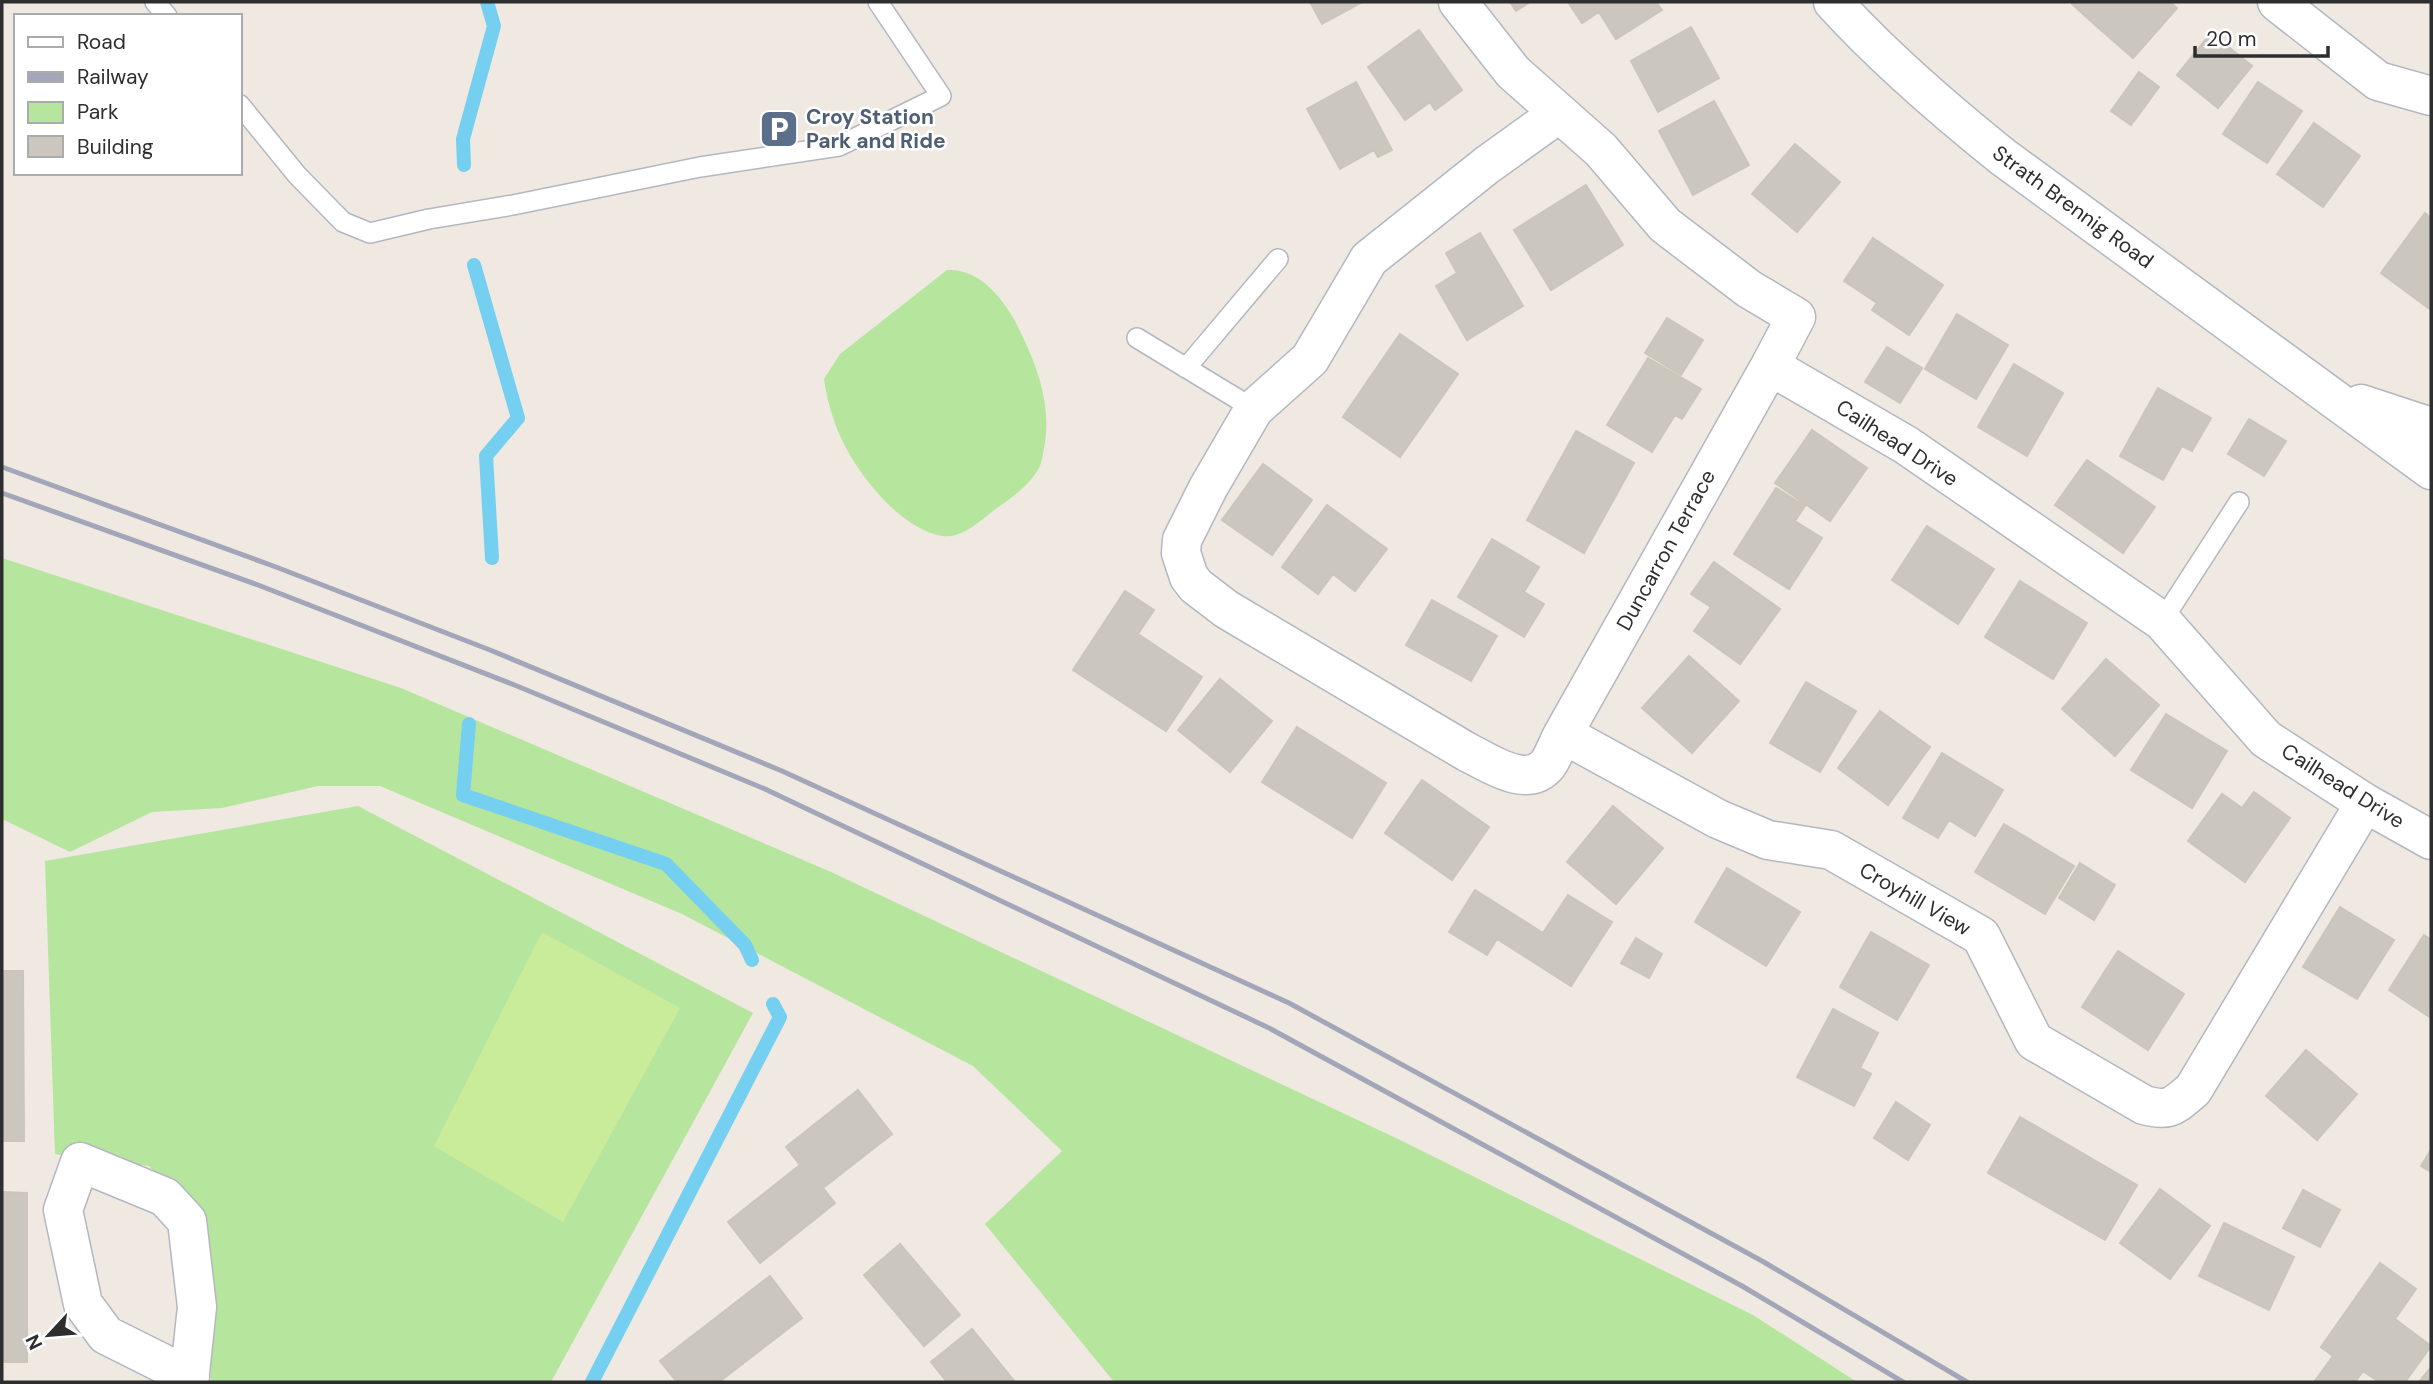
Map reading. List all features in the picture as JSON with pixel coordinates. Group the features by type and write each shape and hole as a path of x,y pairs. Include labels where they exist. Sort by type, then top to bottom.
{"street":[{"path":"1458,2 1513,72 1601,150 1665,225 1749,289 1797,317 1770,366"},
{"name":"Strath Brennig Road","path":"1833,2 1870,41 1941,107 2003,157 2431,470"},
{"path":"2277,2 2378,81 2431,96"},
{"path":"1558,114 1488,165 1370,259 1310,359 1254,409 1208,488 1182,540 1181,554 1184,566 1196,586 1226,609 1467,752 1518,775 1535,774 1548,764 1563,734"},
{"name":"Cailhead Drive","path":"1770,366 1906,445 2162,621 2266,738 2365,803 2431,839"},
{"name":"Duncarron Terrace","path":"1563,734 1770,366"},
{"name":"Strath Brennig Road","path":"2329,394 2431,427"},
{"name":"Croyhill View","path":"1563,734 1718,819 1768,841 1831,850 1981,936 2034,1041 2144,1105 2161,1110 2176,1106 2193,1090 2365,803"},
{"path":"80,1162 164,1197 187,1221 197,1307 190,1380 106,1335 82,1304 63,1210 80,1162"}],"lane":[{"path":"242,106 298,175 343,222 370,233 429,219 701,167 839,146 941,96 878,2"},
{"path":"1186,368 1278,259"},
{"path":"1137,338 1254,409"},
{"path":"2162,621 2239,502"}],"green space":[{"path":"947,270 969,274 987,285 1009,312 1022,336 1040,382 1046,431 1040,466 1030,481 976,525 956,535 942,536 925,530 891,507 862,473 840,437 824,379 840,354"},
{"path":"2,558 401,688 831,872 1398,1139 1753,1315 1857,1382 1114,1382 985,1224 1062,1151 973,1066 682,914 380,786 318,786 222,808 152,812 70,852 2,819"},
{"path":"358,806 753,1013 551,1382 211,1382 203,1229 149,1166 55,1154 45,861"},
{"path":"542,932 680,1008 563,1222 434,1146"}],"building":[{"path":"1310,2 1362,2 1322,24"},
{"path":"1510,2 1530,2 1516,11"},
{"path":"1568,2 1656,2 1662,10 1616,39 1599,12 1582,23"},
{"path":"2128,2 2102,31 2072,4"},
{"path":"2128,2 2170,2 2177,8 2133,58 2102,31"},
{"path":"1691,27 1719,78 1658,112 1631,61"},
{"path":"1419,30 1462,90 1435,110 1430,102 1405,120 1368,67"},
{"path":"2211,33 2252,66 2218,108 2177,75"},
{"path":"2139,72 2159,87 2131,125 2111,111"},
{"path":"1356,82 1392,150 1378,157 1374,150 1340,169 1307,109"},
{"path":"2258,82 2302,111 2267,163 2223,134"},
{"path":"1714,101 1749,165 1693,195 1659,131"},
{"path":"2314,123 2360,156 2323,207 2277,174"},
{"path":"1795,144 1840,182 1797,232 1752,194"},
{"path":"1586,185 1623,245 1551,290 1514,230"},
{"path":"2425,213 2431,218 2431,310 2381,273"},
{"path":"1480,233 1523,306 1467,340 1436,286 1457,273 1446,253"},
{"path":"1873,238 1943,285 1909,335 1872,310 1877,303 1844,281"},
{"path":"1957,314 2008,345 1976,399 1925,369"},
{"path":"1667,318 1703,340 1681,375 1645,353"},
{"path":"1400,334 1458,374 1400,457 1343,417"},
{"path":"1887,347 1922,368 1900,403 1865,382"},
{"path":"1648,358 1701,389 1682,419 1675,415 1652,452 1607,425"},
{"path":"2014,364 2063,393 2027,456 1978,427"},
{"path":"2158,388 2211,418 2192,451 2182,446 2163,480 2120,456"},
{"path":"2249,419 2286,441 2264,476 2228,454"},
{"path":"1812,430 1867,468 1830,521 1775,483"},
{"path":"1576,431 1634,463 1584,553 1527,520"},
{"path":"2087,460 2155,507 2123,553 2055,505"},
{"path":"1263,464 1312,500 1272,555 1222,520"},
{"path":"1776,488 1805,506 1795,521 1822,538 1789,589 1734,554"},
{"path":"1327,505 1387,549 1355,591 1333,574 1318,594 1282,567"},
{"path":"1927,526 1994,569 1958,624 1892,580"},
{"path":"1492,539 1539,567 1524,592 1544,604 1524,637 1458,597"},
{"path":"1714,562 1780,609 1740,664 1694,631 1711,607 1691,594"},
{"path":"2020,581 2087,623 2053,679 1985,637"},
{"path":"1125,591 1154,610 1138,634 1202,677 1166,731 1073,670"},
{"path":"1432,600 1497,636 1471,681 1406,645"},
{"path":"1689,656 1739,701 1692,753 1642,708"},
{"path":"2106,659 2159,705 2115,756 2062,709"},
{"path":"1220,679 1272,721 1230,772 1178,730"},
{"path":"1806,682 1856,711 1820,772 1770,743"},
{"path":"1880,711 1930,747 1888,805 1838,768"},
{"path":"2166,714 2227,751 2192,808 2131,770"},
{"path":"1297,727 1386,783 1352,838 1262,782"},
{"path":"1942,753 2003,790 1975,836 1949,820 1938,838 1903,818"},
{"path":"1422,780 1489,827 1452,880 1385,833"},
{"path":"2254,792 2290,818 2245,882 2188,841 2222,794 2242,808"},
{"path":"1613,806 1663,848 1616,904 1567,862"},
{"path":"2004,824 2074,866 2045,914 1975,872"},
{"path":"2080,863 2115,885 2094,920 2059,898"},
{"path":"1727,868 1800,912 1766,966 1695,922"},
{"path":"1475,890 1543,933 1568,895 1612,922 1571,986 1497,939 1487,955 1449,932"},
{"path":"2340,907 2394,940 2357,999 2303,967"},
{"path":"1871,932 1929,965 1897,1020 1840,987"},
{"path":"2424,935 2431,940 2431,1018 2389,990"},
{"path":"1636,938 1662,954 1649,978 1621,963"},
{"path":"2118,951 2184,994 2148,1050 2082,1007"},
{"path":"2,971 23,971 24,1141 2,1141"},
{"path":"1833,1009 1878,1033 1860,1068 1871,1074 1854,1106 1797,1077"},
{"path":"2306,1050 2357,1094 2317,1140 2266,1096"},
{"path":"858,1090 892,1134 823,1188 835,1203 760,1263 728,1222 800,1165 786,1147"},
{"path":"1896,1102 1930,1125 1908,1160 1874,1138"},
{"path":"2020,1117 2137,1185 2105,1240 1988,1173"},
{"path":"2431,1150 2431,1172 2421,1166"},
{"path":"2160,1189 2210,1226 2170,1279 2120,1243"},
{"path":"2303,1190 2340,1210 2320,1247 2283,1228"},
{"path":"2,1192 27,1193 27,1362 2,1362"},
{"path":"2224,1223 2294,1257 2269,1310 2199,1276"},
{"path":"900,1244 960,1315 924,1346 864,1275"},
{"path":"2380,1263 2416,1289 2395,1319 2431,1346 2405,1382 2379,1382 2363,1371 2355,1382 2316,1382 2333,1356 2321,1347"},
{"path":"770,1276 802,1318 719,1382 677,1382 660,1361"},
{"path":"972,1329 1015,1382 947,1382 931,1362"},
{"path":"2431,1367 2431,1382 2419,1382"}],"waterway":[{"path":"464,165 463,139 494,26 487,2"},
{"path":"474,265 518,418 486,456 492,558"},
{"path":"469,724 463,795 666,864 745,945 752,960"},
{"path":"592,1382 780,1017 773,1004"}],"railway":[{"path":"2,467 276,567 490,650 782,771 1289,1003 1762,1261 1967,1382"},
{"path":"2,493 258,585 517,686 765,789 1269,1028 1742,1286 1903,1382"}],"place":[{"name":"Croy Station Park and Ride","path":"779,129"}]}
